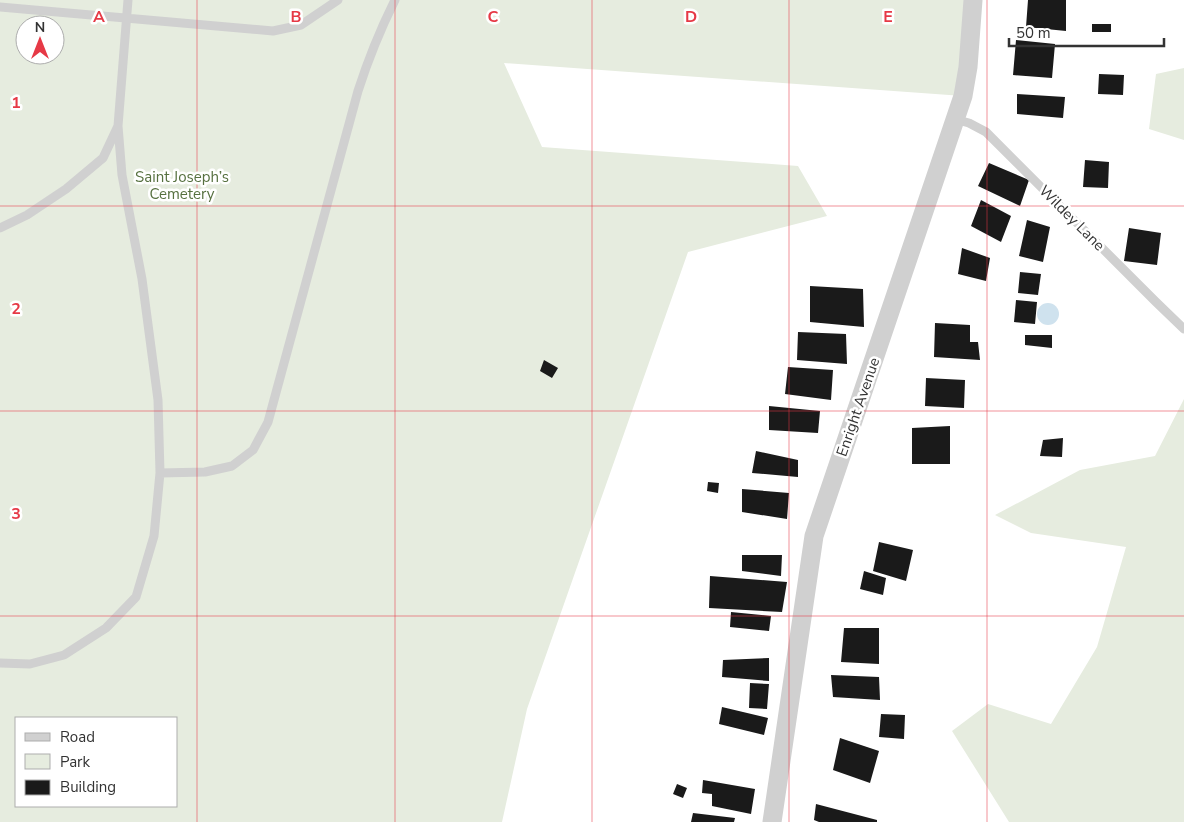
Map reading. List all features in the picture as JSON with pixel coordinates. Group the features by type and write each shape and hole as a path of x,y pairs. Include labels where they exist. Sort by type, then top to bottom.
{"street":[{"name":"Enright Avenue","path":"772,822 814,536 963,96 968,67 973,0"}],"lane":[{"path":"0,663 30,664 64,656 106,628 136,596 154,536 160,473 158,400 142,279 122,175 118,126 128,0"},
{"path":"0,7 273,31 301,25 338,0"},
{"path":"160,473 206,472 232,466 253,450 268,422 358,92 380,31 395,0"},
{"name":"Wildey Lane","path":"954,119 970,123 986,132 1184,329"},
{"path":"0,228 27,215 66,189 103,158 118,126"}],"green space":[{"name":"Saint Joseph’s Cemetery","path":"0,0 973,0 963,96 504,63 542,147 798,166 827,216 688,252 527,709 502,822 0,822"},
{"path":"1184,68 1184,140 1149,129 1156,74"},
{"path":"1184,399 1184,822 1009,822 952,731 988,704 1051,724 1097,647 1126,547 1031,533 995,515 1080,470 1155,456"}],"water":[{"path":"1048,303 1056,306 1059,314 1056,322 1048,325 1040,322 1037,314 1040,306"}],"building":[{"path":"1028,0 1066,0 1066,31 1026,27"},
{"path":"1092,24 1111,24 1111,32 1092,32"},
{"path":"1016,40 1055,44 1052,78 1013,75"},
{"path":"1099,74 1124,75 1123,95 1098,94"},
{"path":"1017,94 1065,97 1063,118 1017,114"},
{"path":"1085,160 1109,162 1108,188 1083,187"},
{"path":"989,163 1029,180 1020,206 978,186"},
{"path":"981,200 1011,216 1001,242 971,226"},
{"path":"1027,220 1050,227 1043,262 1019,256"},
{"path":"1129,228 1161,233 1157,265 1124,261"},
{"path":"962,248 990,258 986,281 958,274"},
{"path":"1020,272 1041,274 1038,295 1018,293"},
{"path":"810,286 863,289 864,327 810,322"},
{"path":"1016,300 1037,302 1035,324 1014,322"},
{"path":"935,323 970,325 970,342 978,342 980,360 934,357"},
{"path":"798,332 846,334 847,364 797,360"},
{"path":"1025,335 1052,335 1052,348 1025,345"},
{"path":"544,360 558,368 552,378 540,371"},
{"path":"788,367 833,370 831,400 785,394"},
{"path":"926,378 965,380 964,408 925,406"},
{"path":"769,406 820,411 818,433 769,430"},
{"path":"950,426 950,464 912,464 912,428"},
{"path":"1063,438 1062,457 1040,456 1043,440"},
{"path":"756,451 798,460 798,477 752,473"},
{"path":"708,482 719,483 718,493 707,491"},
{"path":"742,489 789,493 787,519 742,512"},
{"path":"879,542 913,550 906,581 873,571"},
{"path":"742,555 782,555 781,576 742,571"},
{"path":"864,571 886,578 883,595 860,589"},
{"path":"710,576 787,582 782,612 709,608"},
{"path":"731,612 771,616 769,631 730,627"},
{"path":"844,628 879,628 879,664 841,662"},
{"path":"769,658 769,681 722,677 723,660"},
{"path":"831,675 879,677 880,700 833,697"},
{"path":"750,683 769,684 767,709 749,708"},
{"path":"722,707 768,718 764,735 719,724"},
{"path":"881,714 905,715 904,739 879,737"},
{"path":"840,738 879,751 870,783 833,770"},
{"path":"703,780 755,789 751,814 712,806 712,794 702,793"},
{"path":"677,784 687,788 683,798 673,794"},
{"path":"816,804 877,820 877,822 819,822 814,820"},
{"path":"693,813 735,818 734,822 691,822"}]}
